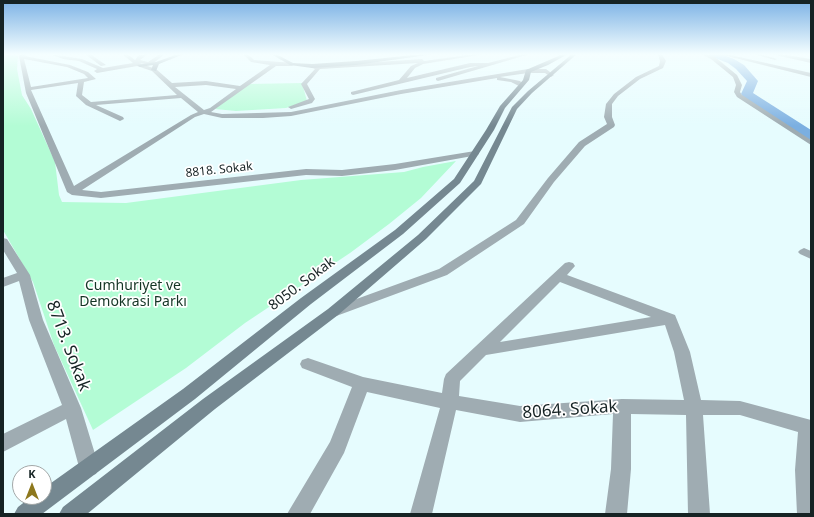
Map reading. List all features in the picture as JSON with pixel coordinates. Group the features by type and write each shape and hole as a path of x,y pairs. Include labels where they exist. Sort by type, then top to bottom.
{"street":[{"path":"27,78 29,91 72,192 193,116 212,109 253,78"},
{"path":"29,91 81,82 93,79 92,78"},
{"path":"163,78 182,96 203,112 222,116 292,114 401,92 505,78"},
{"path":"277,115 282,110 310,102 312,99 304,84 308,78"},
{"path":"353,93 414,78"},
{"path":"401,92 441,78"},
{"path":"506,78 518,82 528,78"},
{"path":"401,92 528,78"},
{"name":"8050. Sokak","path":"70,514 209,404 333,312 422,236 478,182 514,108 544,78"},
{"path":"333,312 443,272 520,222 551,180 582,144 611,125 608,117 609,104 616,95 638,78"},
{"path":"736,78 740,85 737,92 739,96 811,143"},
{"name":"8050. Sokak","path":"26,514 189,394 306,301 399,232 457,181 502,108 525,79"},
{"path":"81,82 79,96 88,104 120,119"},
{"path":"171,85 206,83 239,88"},
{"path":"88,104 182,96"},
{"name":"8818. Sokak","path":"72,192 108,194 306,172 342,173 395,167 475,153"},
{"name":"8713. Sokak","path":"3,241 24,275 36,320 66,398 72,408 89,467"},
{"path":"421,514 450,402 452,379 484,350 564,271 670,319 682,352 694,406 699,514"},
{"path":"3,283 24,275"},
{"path":"484,350 670,319"},
{"name":"8064. Sokak","path":"308,364 362,384 450,402 520,414 622,406 694,406 740,408 809,427"},
{"path":"298,514 336,447 362,384"},
{"path":"616,514 621,469 622,406"},
{"path":"3,443 72,408"},
{"path":"808,514 805,470 809,427"}],"green space":[{"name":"Cumhuriyet ve Demokrasi Parkı","path":"3,78 19,78 22,95 31,109 55,162 59,195 62,202 126,203 301,180 404,172 456,161 421,198 350,253 245,323 186,368 93,430 54,345 33,282 3,230"},
{"path":"302,83 307,101 286,108 236,111 215,109 247,84"}],"waterway":[{"path":"750,78 753,81 747,94 811,136"}]}
